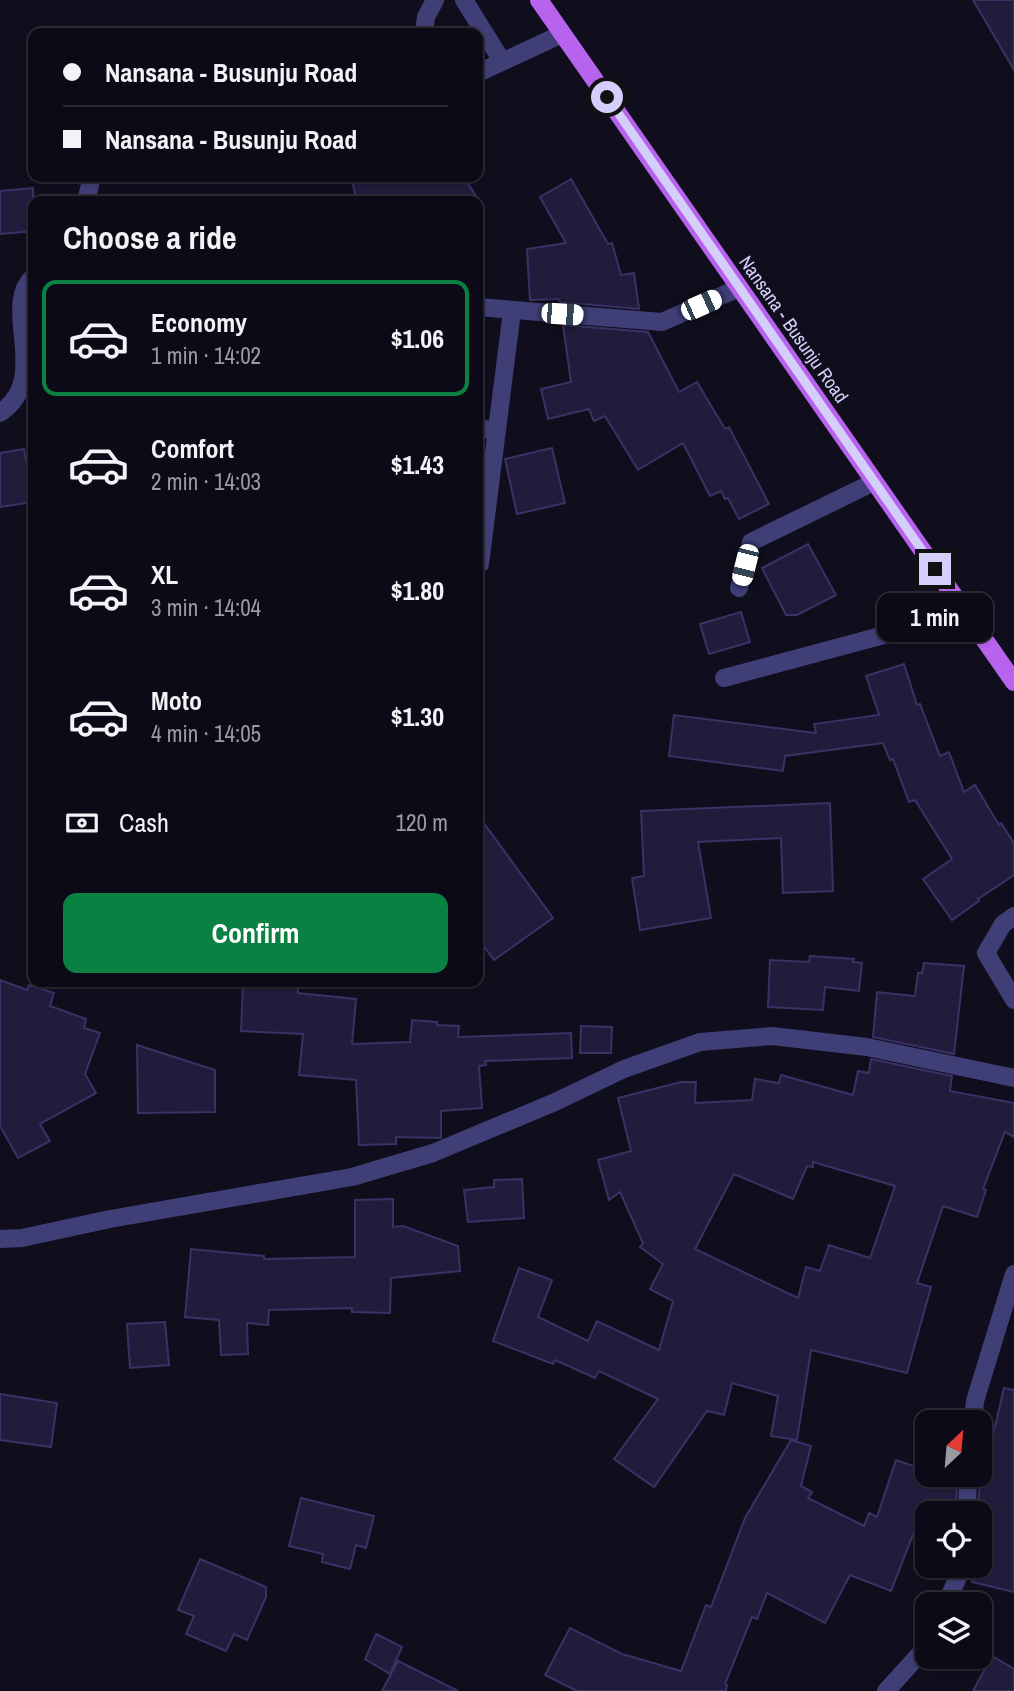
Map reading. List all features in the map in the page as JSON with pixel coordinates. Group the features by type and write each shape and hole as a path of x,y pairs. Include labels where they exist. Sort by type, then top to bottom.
{"main road":[{"name":"Nansana - Busunju Road","path":"539,0 1014,682"}],"street":[{"path":"425,28 426,17 435,0"},
{"path":"464,0 481,28"},
{"path":"483,30 502,61"},
{"path":"483,70 562,34"},
{"path":"0,413 15,401 20,386 22,371 13,328 20,294 28,280"},
{"path":"483,308 662,322 740,288"},
{"path":"483,541 512,311"},
{"path":"483,429 497,431"},
{"path":"739,588 751,542 874,482"},
{"path":"723,678 966,613"},
{"path":"1014,916 1003,924 986,953 1014,1000"},
{"path":"0,1239 22,1238 110,1219 352,1177 433,1153 555,1102 624,1069 700,1042 772,1036 826,1042 867,1047 1014,1078"},
{"path":"974,1410 1014,1274"},
{"path":"886,1691 915,1659"}],"building":[{"path":"973,0 1014,0 1014,70 986,22"},
{"path":"571,179 608,244 612,243 621,275 634,273 639,309 560,302 559,299 530,300 527,249 566,243 540,197"},
{"path":"352,182 467,182 476,196 356,196"},
{"path":"33,188 33,196 28,196 28,231 0,234 0,191"},
{"path":"563,325 648,332 679,392 697,382 725,429 729,427 769,504 739,519 728,498 725,499 721,491 710,496 683,443 638,470 605,416 594,421 589,409 548,419 541,389 571,382"},
{"path":"552,448 565,503 517,514 505,459"},
{"path":"24,449 28,473 28,503 0,507 0,453"},
{"path":"808,544 836,595 797,615 786,615 762,568"},
{"path":"741,612 750,642 709,654 700,624"},
{"path":"904,664 917,705 920,704 940,756 949,752 964,792 975,785 999,825 1001,823 1014,843 1014,875 952,920 923,879 952,859 915,800 909,802 893,759 890,760 883,743 785,756 783,771 669,756 674,715 816,733 814,724 879,715 866,676"},
{"path":"830,803 833,891 783,893 781,838 698,842 711,918 640,930 632,878 644,876 641,811"},
{"path":"483,822 553,918 494,960 483,945"},
{"path":"810,956 854,959 853,962 862,963 859,991 825,987 823,1010 768,1007 770,960 809,962"},
{"path":"924,963 964,966 954,1054 873,1037 877,992 915,996 918,973 922,973"},
{"path":"0,980 27,990 28,987 35,987 54,993 50,1006 86,1019 84,1028 100,1033 85,1074 96,1093 40,1124 50,1141 18,1158 0,1126"},
{"path":"243,987 298,987 298,993 356,999 352,1044 410,1042 412,1020 459,1026 458,1037 571,1033 572,1058 485,1061 486,1065 479,1066 482,1108 441,1111 441,1138 396,1137 396,1144 359,1145 356,1080 299,1075 303,1034 241,1031"},
{"path":"581,1026 612,1027 611,1053 580,1053"},
{"path":"137,1045 215,1070 215,1112 138,1113"},
{"path":"871,1059 952,1076 950,1091 1014,1103 1014,1137 1005,1132 983,1189 986,1190 977,1217 943,1206 917,1283 931,1287 907,1373 811,1350 797,1440 771,1436 778,1396 732,1383 724,1415 707,1411 654,1487 614,1459 658,1399 599,1371 595,1378 555,1360 553,1364 493,1341 519,1268 552,1280 538,1317 588,1341 597,1321 659,1350 673,1301 650,1289 663,1264 640,1247 643,1243 620,1192 609,1200 598,1160 631,1151 618,1098 681,1082 696,1082 695,1103 752,1100 755,1079 779,1083 781,1075 853,1095 858,1071 869,1073","holes":["813,1162 895,1186 870,1258 829,1245 820,1271 806,1267 798,1298 695,1249 734,1174 793,1199 807,1166 813,1167"]},
{"path":"522,1179 524,1218 468,1222 464,1190 494,1187 494,1180"},
{"path":"393,1199 393,1227 403,1226 458,1246 460,1271 391,1278 390,1313 352,1312 352,1308 269,1310 268,1325 247,1323 248,1354 221,1355 219,1320 185,1317 191,1249 264,1256 264,1259 355,1257 355,1200"},
{"path":"165,1322 169,1365 130,1368 127,1324"},
{"path":"1004,1388 1014,1390 1014,1592 972,1582 973,1578 992,1578 992,1501 979,1501 979,1488 992,1488 992,1440"},
{"path":"0,1394 57,1403 51,1447 0,1440"},
{"path":"791,1440 811,1446 801,1486 812,1492 808,1498 864,1526 869,1513 877,1517 896,1460 915,1467 915,1488 957,1488 956,1501 915,1501 915,1530 891,1591 850,1575 825,1623 767,1593 757,1619 752,1617 725,1684 726,1691 577,1691 545,1675 570,1628 622,1654 681,1671 706,1605 711,1607 745,1518"},
{"path":"301,1498 374,1516 366,1548 356,1545 350,1569 322,1562 323,1554 289,1546"},
{"path":"200,1559 266,1587 266,1597 247,1640 234,1634 226,1651 186,1634 194,1616 178,1610"},
{"path":"376,1634 402,1647 390,1674 365,1659"},
{"path":"992,1656 1014,1669 1014,1691 973,1691 985,1669 992,1669"},
{"path":"398,1661 458,1691 382,1691"}],"route":[{"path":"607,97 935,569"}]}
